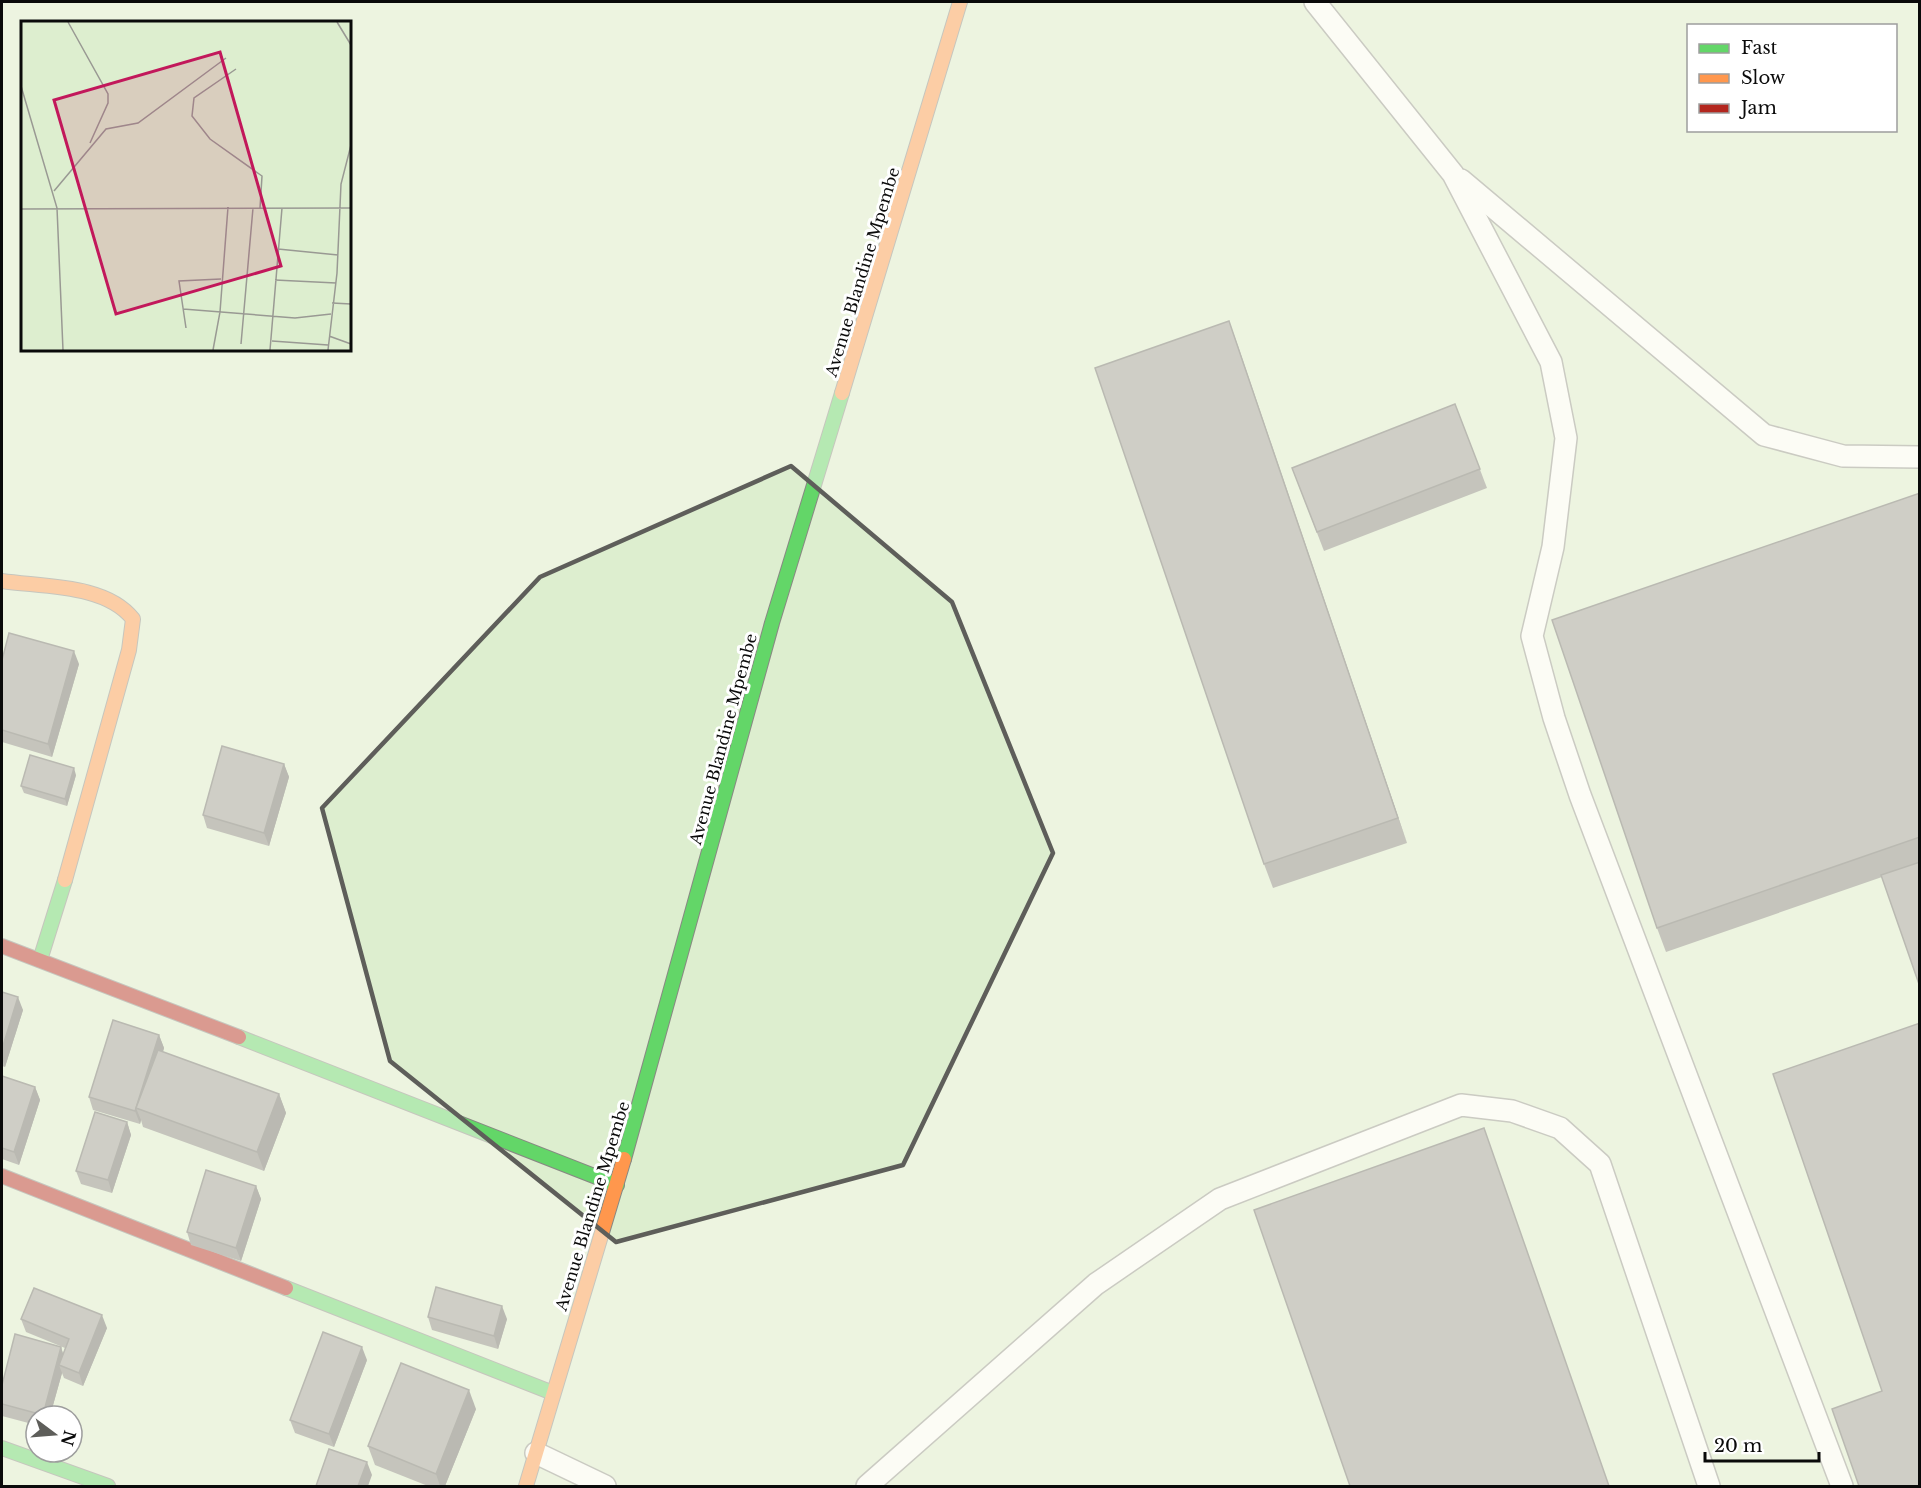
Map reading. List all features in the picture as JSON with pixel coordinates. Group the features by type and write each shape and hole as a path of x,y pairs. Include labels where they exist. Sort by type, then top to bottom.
{"street":[{"name":"Avenue Blandine Mpembe","path":"526,1486 617,1185 772,623 960,2"},
{"path":"2,581 82,593 110,600 124,607 133,619 129,650 110,712 86,815 40,960"},
{"path":"2,946 617,1185"},
{"path":"2,1176 553,1393"},
{"path":"2,1448 108,1486"}],"lane":[{"path":"1315,2 1453,174 1551,362 1566,438 1553,547 1532,636 1554,718 1605,864 1842,1486"},
{"path":"1453,174 1764,435 1843,456 1920,457"},
{"path":"867,1486 1096,1284 1220,1199 1461,1105 1512,1111 1560,1128 1600,1164 1709,1486"},
{"path":"536,1453 605,1486"}],"highlighted area":[{"path":"791,466 952,602 1053,853 903,1165 616,1242 390,1061 322,808 540,577"}],"green space":[{"path":"2,2 1919,2 1919,1486 2,1486"}],"building":[{"path":"1229,321 1398,818 1264,864 1095,368"},
{"path":"1455,404 1480,469 1317,532 1292,468"},
{"path":"1920,493 1920,837 1657,928 1552,620"},
{"path":"9,633 74,651 48,744 2,730 2,660"},
{"path":"222,746 284,764 264,833 203,815"},
{"path":"30,755 74,768 65,799 21,786"},
{"path":"1920,862 1920,987 1881,875"},
{"path":"2,992 18,997 2,1049"},
{"path":"113,1020 159,1035 135,1111 89,1097"},
{"path":"1920,1023 1920,1486 1859,1486 1832,1409 1882,1391 1773,1074"},
{"path":"158,1050 279,1094 257,1152 136,1108"},
{"path":"2,1076 35,1087 14,1152 2,1148"},
{"path":"95,1112 127,1122 108,1180 76,1171"},
{"path":"1484,1128 1609,1486 1350,1486 1254,1210"},
{"path":"206,1170 256,1186 236,1248 187,1232"},
{"path":"436,1287 502,1306 494,1336 428,1317"},
{"path":"34,1288 102,1315 79,1373 59,1365 69,1339 21,1319"},
{"path":"323,1332 362,1347 329,1434 290,1420"},
{"path":"15,1334 61,1347 46,1404 24,1404 24,1410 2,1404 2,1385"},
{"path":"401,1363 469,1390 436,1474 368,1446"},
{"path":"329,1449 367,1462 358,1486 316,1486"}],"traffic: fast":[{"path":"624,1159 772,623 842,393"},
{"path":"40,960 65,880"},
{"path":"239,1037 617,1185"},
{"path":"286,1288 553,1393"},
{"path":"2,1448 108,1486"}],"traffic: slow":[{"path":"842,393 960,2"},
{"path":"2,581 54,586 90,593 107,599 133,619 129,650 65,880"},
{"path":"526,1486 624,1159"}],"traffic: jam":[{"path":"2,946 239,1037"},
{"path":"2,1176 286,1288"}]}
